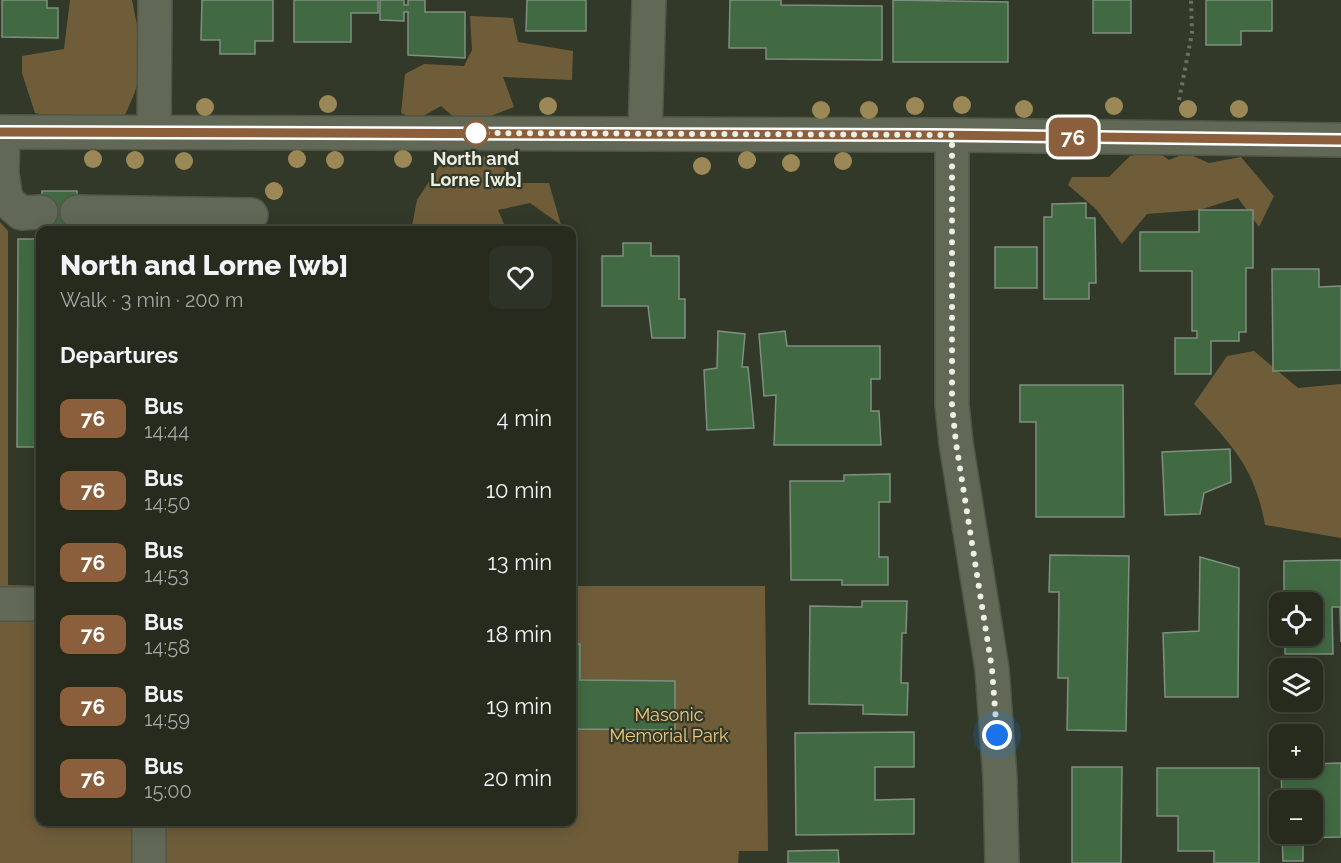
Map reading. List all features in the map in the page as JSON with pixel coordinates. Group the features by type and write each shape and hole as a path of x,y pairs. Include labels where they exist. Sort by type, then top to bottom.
{"street":[{"path":"154,131 155,0"},
{"path":"645,134 649,0"},
{"path":"41,212 21,213 6,200 2,174 1,132 952,135 1341,140"},
{"path":"952,135 952,405 992,669 1000,778 1002,863"},
{"path":"77,212 250,215"},
{"path":"0,604 36,604"},
{"path":"149,826 149,863"}],"path":[{"path":"1179,100 1192,33 1191,0"}],"green space":[{"path":"70,0 132,0 139,35 141,62 136,88 122,121 76,122 35,113 22,73 22,56 64,49"},
{"path":"470,16 513,18 518,42 573,51 572,80 503,77 514,107 483,119 456,119 441,106 416,120 401,113 405,74 424,64 464,66 472,50"},
{"path":"1155,150 1169,160 1186,153 1209,163 1241,157 1274,196 1259,227 1238,198 1199,210 1147,214 1122,244 1096,209 1068,185 1072,177 1109,177 1130,156"},
{"path":"493,156 520,183 549,183 561,225 530,203 498,210 505,226 412,226 417,200 444,159"},
{"name":"Masonic Memorial Park","path":"0,222 8,231 8,585 36,586 36,826 576,826 576,586 765,586 768,851 739,851 738,863 0,863"},
{"path":"1254,351 1298,388 1341,384 1341,538 1265,525 1255,488 1240,458 1194,404 1227,356"}],"building":[{"path":"2,0 47,0 47,8 58,8 58,38 2,37"},
{"path":"202,0 273,0 273,41 255,41 255,54 220,54 220,40 201,40"},
{"path":"294,0 378,0 378,13 351,13 351,42 294,42"},
{"path":"380,0 404,0 404,5 408,5 408,0 425,0 425,12 465,12 465,58 408,55 408,12 404,12 404,21 380,20"},
{"path":"527,0 586,0 586,31 526,31"},
{"path":"730,0 781,0 781,5 882,6 882,60 766,59 766,48 729,48"},
{"path":"893,0 1008,2 1008,62 893,62"},
{"path":"1093,0 1131,0 1131,33 1093,33"},
{"path":"1206,0 1272,0 1272,31 1241,31 1241,45 1206,45"},
{"path":"42,191 77,191 77,217 181,226 41,226"},
{"path":"1086,203 1086,218 1095,218 1096,283 1089,283 1089,299 1044,299 1044,217 1052,217 1052,204"},
{"path":"1199,210 1253,210 1253,268 1246,268 1246,332 1239,332 1239,341 1211,341 1211,374 1175,374 1175,338 1197,338 1197,331 1192,331 1192,271 1140,271 1140,232 1199,232"},
{"path":"18,239 36,239 36,447 17,447"},
{"path":"623,243 651,243 651,256 679,256 679,299 685,299 685,338 652,338 648,306 602,306 602,256 623,256"},
{"path":"995,247 1037,247 1037,288 995,288"},
{"path":"1272,269 1319,269 1319,287 1341,286 1341,370 1273,371"},
{"path":"718,331 745,334 742,367 748,367 754,428 707,430 704,370 717,368"},
{"path":"785,331 787,346 880,346 880,379 871,379 871,411 879,411 881,445 774,445 776,395 764,396 759,334"},
{"path":"1020,385 1123,385 1124,517 1036,517 1036,422 1020,422"},
{"path":"1230,449 1231,482 1204,493 1200,514 1165,515 1162,452"},
{"path":"890,474 890,502 879,502 879,557 888,557 888,585 842,585 842,580 791,580 790,481 844,481 844,475"},
{"path":"1050,555 1129,556 1126,731 1067,730 1068,678 1058,678 1059,592 1049,592"},
{"path":"1200,557 1239,568 1238,697 1165,697 1163,633 1199,631"},
{"path":"1341,560 1341,642 1340,607 1332,607 1333,654 1285,654 1285,646 1323,646 1323,592 1284,592 1284,561"},
{"path":"862,601 907,601 906,633 902,633 901,683 908,683 907,715 863,714 863,705 809,704 810,606 862,607"},
{"path":"576,644 580,644 580,680 675,681 675,730 576,729"},
{"path":"914,732 914,767 875,767 875,800 914,799 914,834 796,835 795,733"},
{"path":"1341,763 1341,837 1323,837 1323,790 1282,790 1281,778 1323,778 1323,764"},
{"path":"1072,767 1122,767 1121,863 1072,863"},
{"path":"1157,768 1259,768 1259,863 1214,863 1214,851 1178,851 1178,816 1157,816"},
{"path":"1282,844 1303,844 1303,861 1283,861"},
{"path":"838,850 839,863 788,863 788,851"}],"bus line":[{"name":"76","path":"0,132 930,135 1341,140"}],"place":[{"name":"North and Lorne [wb]","path":"476,133"}],"route":[{"path":"476,133 952,135 952,405 992,669 997,735"}]}
